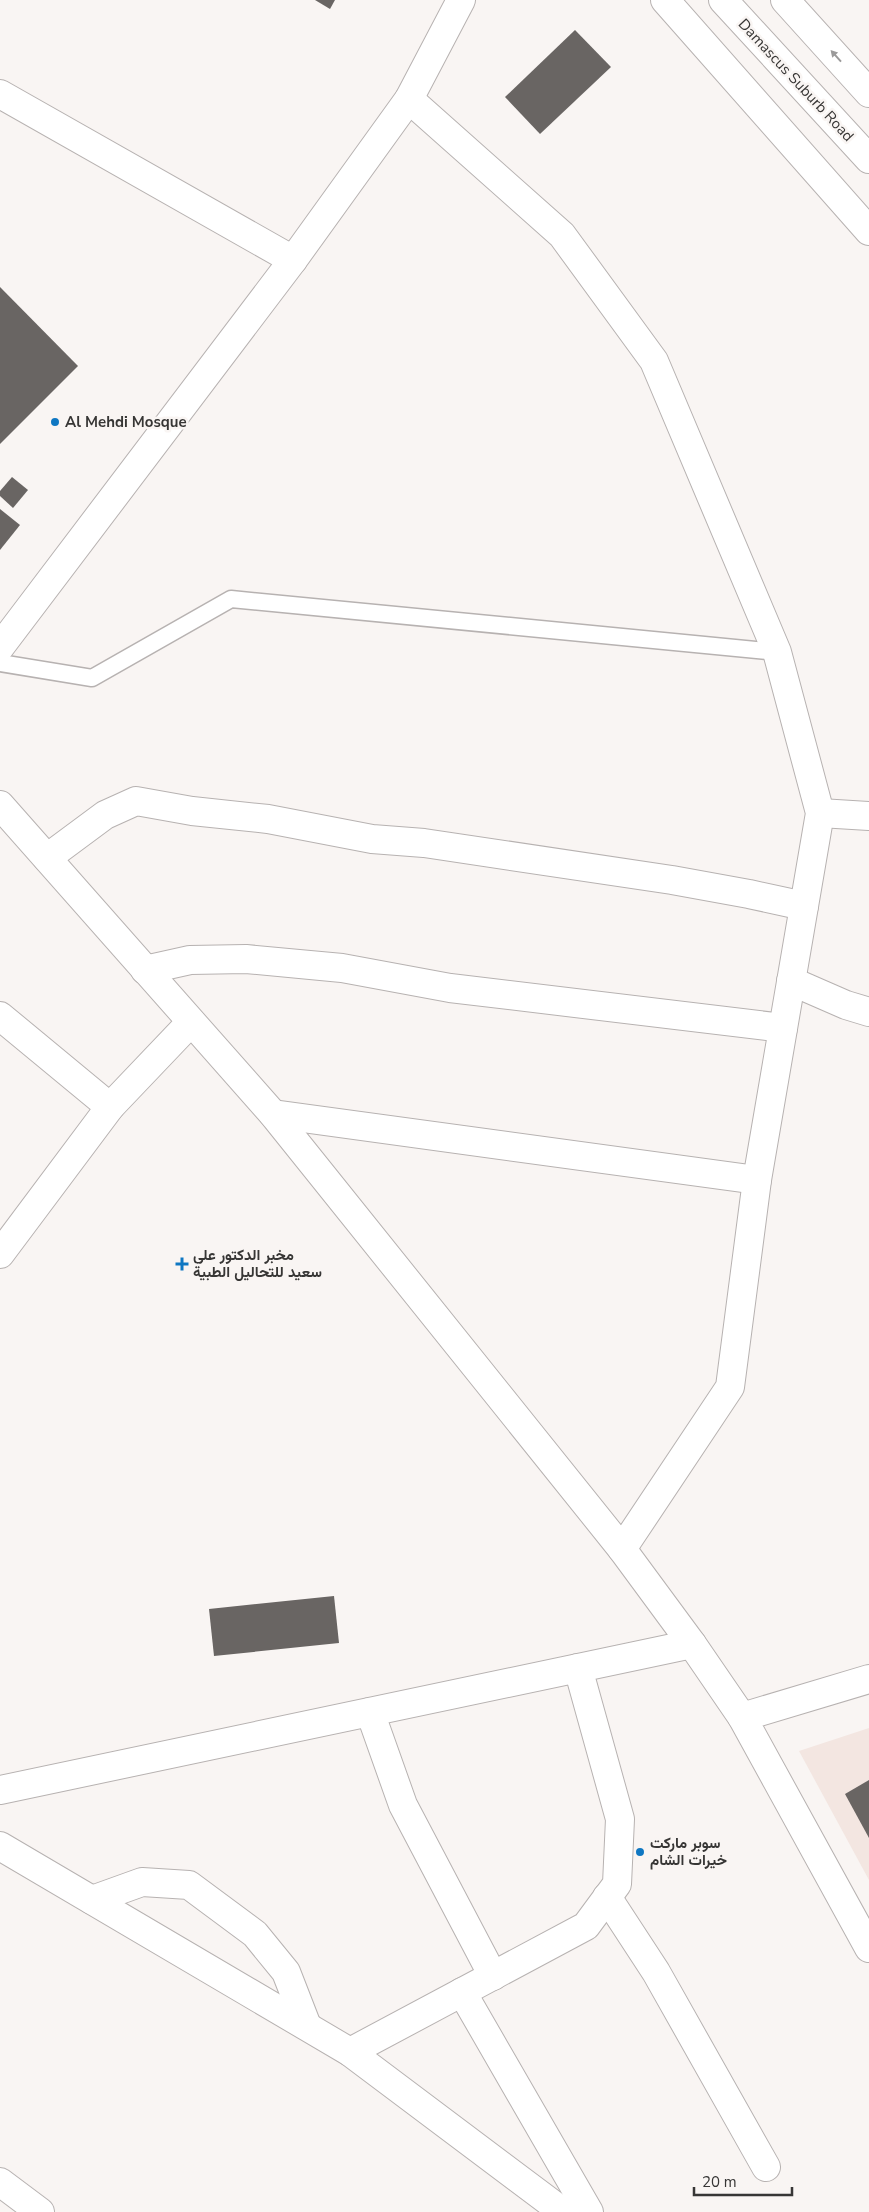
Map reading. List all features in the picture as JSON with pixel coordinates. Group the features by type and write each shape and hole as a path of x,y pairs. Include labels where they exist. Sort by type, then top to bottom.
{"street":[{"path":"665,0 869,231"},
{"name":"Damascus Suburb Road","path":"723,0 869,159"},
{"path":"785,0 869,93"},
{"path":"0,647 293,260 409,99 462,1"},
{"path":"0,94 293,260"},
{"path":"409,99 562,235 654,361 777,652 820,813 757,1180 730,1387 622,1549"},
{"path":"47,858 105,815 136,801 192,811 268,819 372,839 424,844 672,880 804,906"},
{"path":"0,805 274,1114 622,1549 692,1644 742,1717 869,1948"},
{"path":"820,813 869,816"},
{"path":"145,970 190,960 246,959 342,968 450,988 783,1028"},
{"path":"791,981 846,1005 869,1012"},
{"path":"0,1016 110,1107"},
{"path":"4,1240 110,1107 191,1022"},
{"path":"274,1114 757,1180"},
{"path":"0,1790 692,1644"},
{"path":"350,2052 586,1926 617,1884 620,1819 578,1668"},
{"path":"742,1717 869,1679"},
{"path":"370,1712 403,1805 493,1976"},
{"path":"0,1846 350,2052 563,2212"},
{"path":"92,1900 142,1882 189,1885 255,1934 268,1949 286,1972 307,2026"},
{"path":"607,1897 656,1972 766,2167"},
{"path":"462,1992 589,2212"},
{"path":"0,2182 40,2212"}],"lane":[{"path":"0,663 92,678 231,599 777,652"}],"shaded area":[{"path":"869,1728 869,1880 799,1751"}],"building":[{"path":"315,0 335,0 330,9"},
{"path":"575,30 611,67 540,134 505,97"},
{"path":"0,287 78,366 0,444"},
{"path":"12,477 28,490 13,508 0,496 0,491"},
{"path":"0,509 20,525 0,550"},
{"path":"334,1596 339,1643 214,1656 209,1609"},
{"path":"869,1780 869,1838 845,1794"}],"place":[{"name":"Al Mehdi Mosque","path":"55,422"},
{"name":"مخبر الدكتور علي سعيد للتحاليل الطبية","path":"182,1264"},
{"name":"سوبر ماركت خيرات الشام","path":"640,1852"}]}
